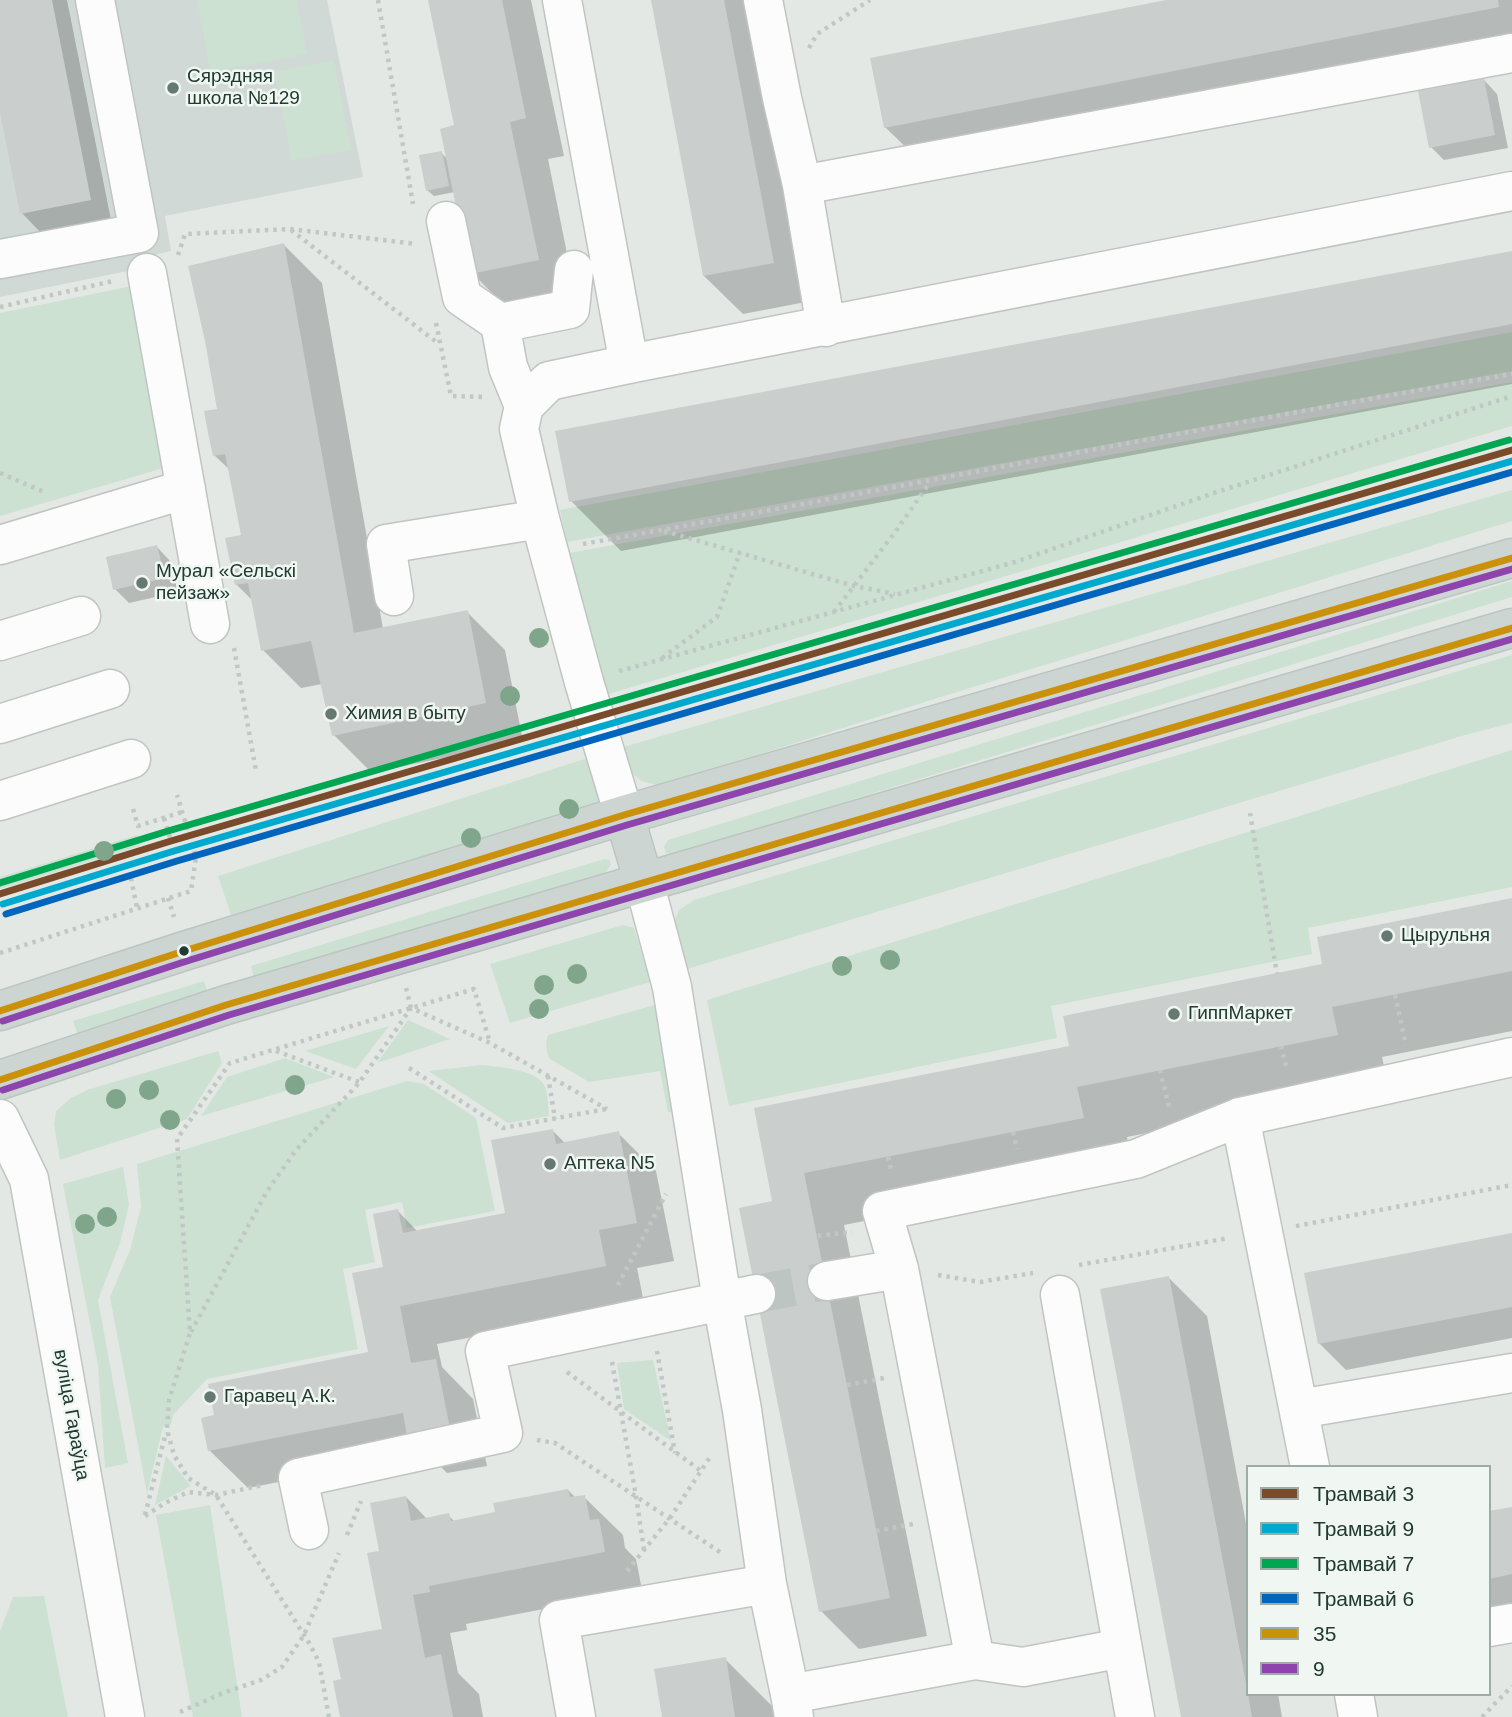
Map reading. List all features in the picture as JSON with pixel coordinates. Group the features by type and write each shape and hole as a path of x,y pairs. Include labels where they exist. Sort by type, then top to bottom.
{"main road":[{"path":"0,1012 184,951 624,815 1512,558"},
{"path":"0,1080 226,1005 1512,628"},
{"path":"624,815 643,882"}],"street":[{"path":"0,259 139,233 95,0"},
{"path":"562,0 629,364"},
{"path":"763,0 802,185 826,327"},
{"path":"802,185 1512,53"},
{"path":"624,815 594,718 540,519 519,429 524,406 550,381 1512,191"},
{"path":"427,223 462,297 500,323 508,367 524,406"},
{"path":"500,323 570,309 574,270"},
{"path":"147,273 210,624"},
{"path":"0,545 186,489"},
{"path":"394,596 386,544 540,519"},
{"path":"0,641 81,616"},
{"path":"0,724 110,689"},
{"path":"0,801 131,759"},
{"path":"643,882 672,987 697,1136 739,1297 742,1410 766,1584 792,1705 975,1660 1023,1667 1122,1648"},
{"path":"975,1660 899,1269 882,1211 1136,1159 1240,1117 1512,1057"},
{"path":"1240,1117 1310,1465"},
{"name":"вуліца Гараўца","path":"0,1119 29,1179 125,1717"},
{"path":"827,1281 899,1269"},
{"path":"1056,1278 1135,1717"},
{"path":"325,1539 298,1478 503,1433 485,1351 604,1340 739,1297"},
{"path":"1299,1409 1512,1373"},
{"path":"576,1717 559,1620 766,1584"},
{"path":"1491,1627 1512,1623"},
{"path":"1354,1696 1358,1717"}],"path":[{"path":"0,307 167,267 180,253 185,234 427,223 378,0"},
{"path":"782,98 817,34 870,0"},
{"path":"290,229 440,345"},
{"path":"435,320 451,396 485,397"},
{"path":"576,545 1512,374"},
{"path":"615,672 1015,562 1214,493 1512,396"},
{"path":"834,612 931,481"},
{"path":"663,530 854,586 896,594"},
{"path":"658,660 717,617 740,552"},
{"path":"0,953 191,891 197,857 177,795"},
{"path":"132,809 138,826 182,812"},
{"path":"1250,813 1277,974"},
{"path":"164,818 171,841"},
{"path":"131,878 137,908"},
{"path":"190,1333 177,1139 230,1063 474,989 490,1043"},
{"path":"1395,995 1409,1058"},
{"path":"410,1068 503,1128 607,1109 490,1043 411,1008"},
{"path":"298,1478 216,1495 188,1492 145,1516 167,1430 169,1400 190,1333 266,1193 296,1150 359,1083 411,1008"},
{"path":"1281,1046 1287,1072"},
{"path":"275,1050 359,1083"},
{"path":"1160,1070 1169,1109"},
{"path":"548,1076 555,1119"},
{"path":"644,1550 621,1412 604,1340 697,1136"},
{"path":"899,1269 980,1282 1056,1278 1264,1232 1512,1185"},
{"path":"818,1236 853,1231"},
{"path":"657,1346 675,1452"},
{"path":"557,1365 701,1471"},
{"path":"848,1385 887,1378"},
{"path":"589,1614 670,1518 742,1410"},
{"path":"167,1430 174,1455 188,1478 216,1495 304,1635 318,1662 329,1717"},
{"path":"503,1433 555,1443 766,1584"},
{"path":"347,1535 379,1460"},
{"path":"876,1531 921,1522"},
{"path":"180,1712 261,1680 282,1667 304,1635 325,1539"},
{"path":"1482,1717 1512,1686"}],"shaded area":[{"name":"Сярэдняя школа №129","path":"0,0 327,0 363,177 165,216 171,251 150,256 152,266 0,297"}],"green space":[{"path":"197,0 297,0 307,54 210,72"},
{"path":"334,60 351,150 292,161 274,72"},
{"path":"132,286 167,467 0,516 0,313"},
{"path":"1512,332 1512,371 567,542 560,510"},
{"path":"1512,382 1512,426 605,695 570,583 575,574 569,553"},
{"path":"1512,490 1512,521 663,785 645,782 634,775 620,748"},
{"path":"1512,581 1512,597 672,855 666,853 664,847 668,840"},
{"path":"1512,655 1512,723 687,969 674,922 679,910 694,900"},
{"path":"1512,750 1512,887 1308,928 1312,954 1051,1006 1057,1038 729,1106 707,1000"},
{"path":"588,758 602,802 231,915 218,876"},
{"path":"137,835 140,846 0,889 0,877"},
{"path":"604,859 609,860 611,865 604,874 254,978 251,966"},
{"path":"623,925 634,928 650,982 510,1023 490,964"},
{"path":"204,981 209,998 79,1038 73,1021"},
{"path":"658,1004 676,1101 671,1112 668,1112 660,1071 589,1082 550,1059 546,1047 548,1035"},
{"path":"408,1020 450,1039 377,1063"},
{"path":"389,1026 356,1069 305,1051"},
{"path":"218,1051 222,1063 187,1119 60,1160 54,1125 56,1111 71,1098 87,1090"},
{"path":"285,1058 334,1077 201,1116 227,1077"},
{"path":"482,1065 517,1070 535,1076 545,1087 549,1116 508,1123 428,1071"},
{"path":"407,1081 424,1084 476,1118 495,1211 407,1228 402,1202 365,1210 375,1262 343,1269 358,1349 207,1379 173,1415 171,1424 163,1427 147,1493 110,1297 130,1250 141,1207 137,1164"},
{"path":"123,1167 129,1205 120,1243 98,1300 128,1463 105,1468 98,1365 63,1184"},
{"path":"653,1360 671,1441 624,1409 617,1363"},
{"path":"166,1456 191,1486 155,1505"},
{"path":"210,1505 242,1717 193,1717 156,1515"},
{"path":"44,1596 68,1717 0,1717 0,1631 13,1597"}],"building":[{"path":"0,0 52,0 91,200 20,214 0,112"},
{"path":"428,0 502,0 526,118 510,122 539,260 470,274 440,129 454,125"},
{"path":"651,0 724,0 774,263 703,276"},
{"path":"1166,0 1498,0 1499,7 884,128 870,58"},
{"path":"1484,78 1495,135 1429,148 1418,91"},
{"path":"442,151 449,186 426,191 419,155"},
{"path":"284,243 354,633 468,610 486,703 332,736 311,641 261,651 248,583 235,585 225,538 241,535 225,454 213,456 208,433 204,411 217,409 188,266"},
{"path":"1512,251 1512,324 569,502 555,431"},
{"path":"157,545 165,578 113,590 106,557"},
{"path":"1512,898 1512,971 1332,1007 1338,1035 1077,1087 1084,1118 804,1173 890,1598 819,1612 739,1208 772,1201 754,1108 1069,1046 1063,1016 1322,964 1317,937"},
{"path":"553,1129 556,1144 619,1131 637,1223 599,1230 606,1266 400,1306 411,1363 436,1359 450,1428 407,1436 403,1413 208,1451 201,1418 214,1415 208,1384 368,1352 352,1273 383,1267 373,1214 398,1209 403,1233 505,1213 491,1140"},
{"path":"1512,1233 1512,1307 1318,1344 1304,1273"},
{"path":"1169,1276 1252,1717 1181,1717 1100,1289"},
{"path":"568,1489 570,1497 585,1495 590,1520 599,1519 605,1552 429,1586 430,1592 413,1595 425,1658 441,1654 453,1717 340,1717 333,1681 341,1679 332,1638 382,1629 367,1553 379,1551 370,1503 406,1496 411,1521 449,1513 451,1521 495,1512 493,1503"},
{"path":"1512,1507 1512,1574 1491,1579 1491,1511"},
{"path":"726,1657 735,1717 662,1717 654,1669"}],"tunnel":[{"path":"756,1294 827,1281"}],"tram line":[{"name":"7","path":"0,883 168,831 1509,440"},
{"name":"3","path":"0,894 171,841 1512,450"},
{"name":"9","path":"3,904 174,851 1512,461"},
{"name":"6","path":"6,914 177,861 1512,472"}],"transit line":[{"name":"35","path":"0,1011 184,951 624,815 1512,558"},
{"name":"9","path":"3,1021 187,961 627,825 1512,569"},
{"name":"35","path":"0,1080 226,1005 1512,628"},
{"name":"9","path":"3,1090 229,1015 1512,639"}],"place":[{"name":"Сярэдняя школа №129","path":"173,88"},
{"name":"Мурал «Сельскі пейзаж»","path":"142,583"},
{"name":"Химия в быту","path":"331,714"},
{"name":"Цырульня","path":"1387,936"},
{"name":"ГиппМаркет","path":"1174,1014"},
{"name":"Аптека N5","path":"550,1164"},
{"name":"Гаравец А.К.","path":"210,1397"}]}
